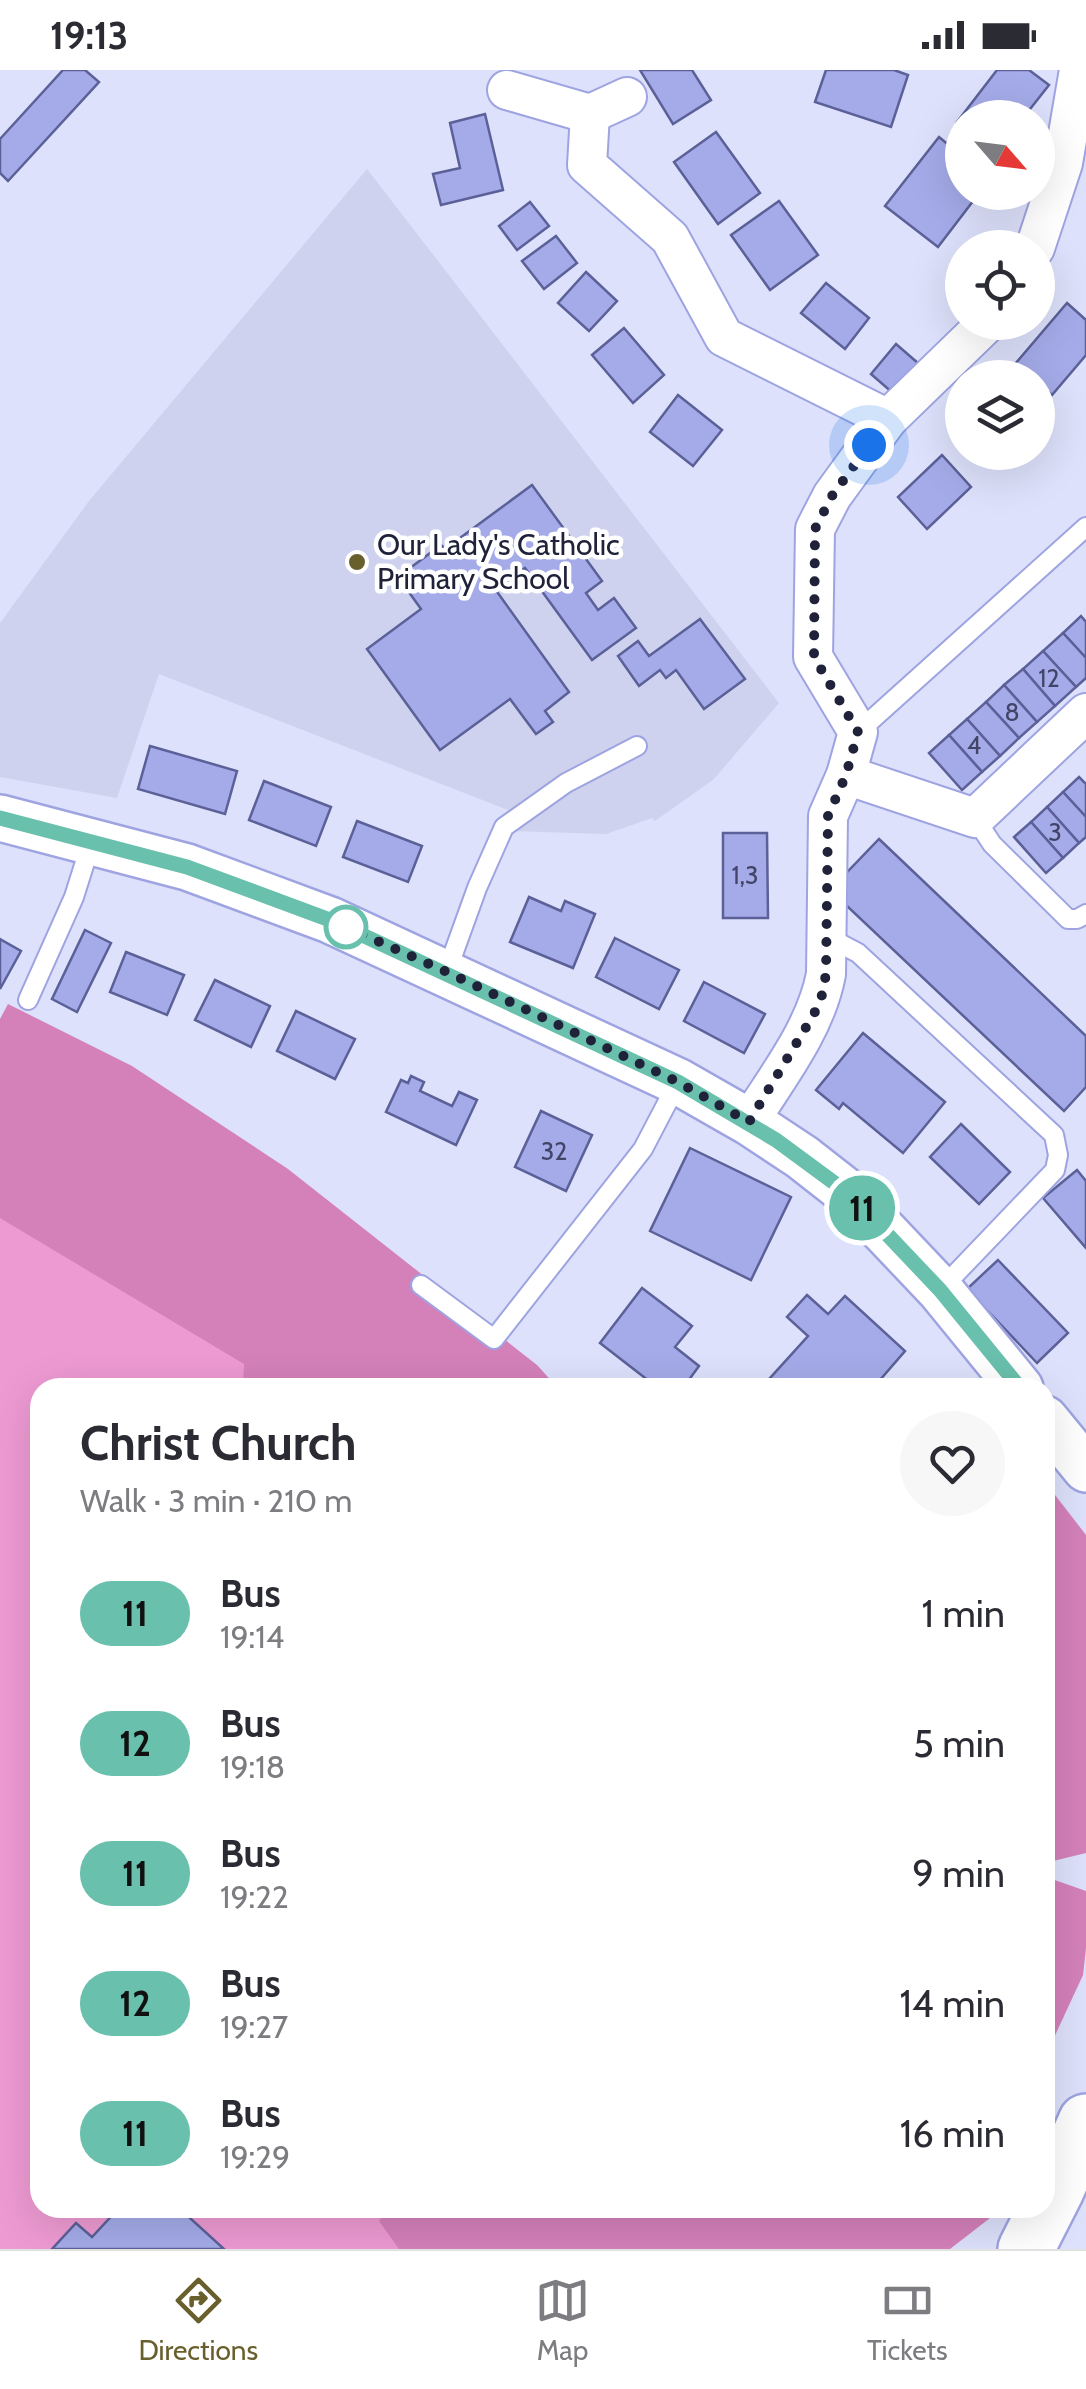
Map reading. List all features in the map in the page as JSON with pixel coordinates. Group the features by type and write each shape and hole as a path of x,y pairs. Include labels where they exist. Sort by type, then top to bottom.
{"highway":[{"path":"1055,2192 1086,2122"},
{"path":"1026,2249 1042,2218"}],"street":[{"path":"1044,230 1075,170 1079,70"},
{"path":"507,90 590,114 627,97"},
{"path":"590,114 587,165 670,238 724,338 888,419"},
{"path":"749,1122 822,995 826,974 828,816 846,775 858,732 814,657 815,529 832,496 888,419 969,340"},
{"path":"846,775 975,818 1086,713"},
{"path":"0,818 187,867 330,920 678,1082 749,1122 848,1193 940,1290 1012,1378"},
{"path":"1055,1430 1086,1468"}],"lane":[{"path":"858,732 1086,528"},
{"path":"447,972 504,827 566,783 637,746"},
{"path":"975,818 992,844 1068,919 1086,914"},
{"path":"28,1000 74,897 91,842"},
{"path":"826,936 858,954 1054,1135 1058,1155 1055,1170 940,1290"},
{"path":"421,1285 494,1340 643,1149 678,1082"}],"shaded area":[{"name":"Our Lady's Catholic Primary School","path":"367,169 779,703 714,779 655,821 652,818 606,834 512,831 513,812 159,674 117,798 0,777 0,623 89,501"},
{"path":"8,1004 132,1066 288,1169 549,1378 243,1378 244,1364 0,1218 0,1019"},
{"path":"0,1183 299,1378 30,1378 30,2218 701,2218 458,2249 0,2249"},
{"path":"1055,1495 1086,1535 1086,1853 1055,1861"},
{"path":"1055,1880 1086,1891 1083,1975 1055,2035"},
{"path":"990,2218 950,2249 399,2249 379,2221"}],"building":[{"path":"63,70 85,70 99,82 8,181 0,173 0,139"},
{"path":"640,70 692,70 711,100 673,124"},
{"path":"826,70 894,70 908,75 891,127 815,102"},
{"path":"997,70 1029,70 1049,85 1037,100 974,100"},
{"path":"485,114 503,190 441,205 433,174 460,168 450,123"},
{"path":"716,132 760,193 718,224 674,162"},
{"path":"939,137 945,142 945,210 966,210 951,230 945,230 938,247 885,206"},
{"path":"779,201 818,255 770,290 731,235"},
{"path":"530,202 549,226 517,250 499,226"},
{"path":"556,236 577,263 544,289 522,261"},
{"path":"586,272 617,301 589,331 558,303"},
{"path":"826,283 869,318 845,349 801,313"},
{"path":"1067,303 1086,320 1086,355 1055,391 1055,360 1018,360 1035,340 1055,340 1055,317"},
{"path":"624,328 664,375 633,403 592,355"},
{"path":"896,344 919,364 894,394 871,374"},
{"path":"678,395 722,430 693,466 650,432"},
{"path":"942,455 945,470 956,470 971,487 927,529 898,497"},
{"path":"532,485 602,581 586,593 598,610 614,598 636,628 592,660 525,568 505,582 499,575 490,582 569,692 545,711 553,722 536,734 510,699 440,750 367,649 421,609 398,577 441,545 445,549"},
{"path":"1081,616 1086,622 1086,658 1063,633"},
{"path":"700,619 745,679 704,709 676,670 666,678 660,670 639,686 618,656 638,641 649,656"},
{"path":"1063,633 1086,658 1086,678 1076,687 1043,651"},
{"path":"1043,651 1076,687 1055,706 1023,669"},
{"path":"1023,669 1055,706 1037,722 1004,685"},
{"path":"1004,685 1037,722 1019,738 986,702"},
{"path":"986,702 1019,738 1000,756 967,719"},
{"path":"967,719 1000,756 982,772 949,735"},
{"path":"949,735 982,772 962,790 929,753"},
{"path":"150,746 237,771 225,814 138,789"},
{"path":"1079,777 1086,784 1086,817 1063,792"},
{"path":"264,781 331,807 316,846 249,820"},
{"path":"1063,792 1086,817 1086,837 1079,843 1047,807"},
{"path":"1047,807 1079,843 1063,858 1031,822"},
{"path":"357,821 422,846 408,882 343,857"},
{"path":"1031,822 1063,858 1046,873 1014,837"},
{"path":"723,833 767,833 768,918 723,918"},
{"path":"879,839 1086,1036 1086,1087 1064,1111 830,890"},
{"path":"529,897 561,911 565,901 595,914 573,968 510,942"},
{"path":"85,930 111,943 77,1012 52,999"},
{"path":"615,938 679,970 659,1009 596,977"},
{"path":"0,939 21,951 0,989"},
{"path":"126,952 184,975 167,1015 110,992"},
{"path":"215,980 270,1006 251,1047 195,1020"},
{"path":"704,982 765,1014 744,1053 684,1021"},
{"path":"296,1011 355,1039 335,1079 277,1051"},
{"path":"863,1033 945,1102 903,1153 843,1103 839,1109 816,1090"},
{"path":"411,1076 424,1082 420,1091 452,1106 459,1092 477,1100 456,1145 386,1112 401,1080 408,1083"},
{"path":"541,1111 592,1135 566,1191 515,1167"},
{"path":"961,1124 1010,1172 979,1204 930,1157"},
{"path":"690,1148 791,1197 751,1280 650,1231"},
{"path":"1077,1170 1086,1181 1086,1248 1043,1198"},
{"path":"998,1260 1068,1333 1037,1363 967,1289"},
{"path":"642,1288 692,1326 675,1347 699,1366 690,1378 645,1378 600,1343"},
{"path":"807,1295 828,1314 845,1296 905,1351 882,1378 770,1378 808,1336 787,1317"},
{"path":"110,2218 190,2218 224,2249 52,2249 76,2223 92,2237"}],"bus line":[{"name":"11","path":"0,818 187,867 330,920 678,1082 749,1122 848,1193 940,1290 1012,1378"}],"place":[{"name":"Our Lady's Catholic Primary School","path":"357,562"}],"route":[{"path":"346,927 678,1082 749,1122 814,1014 826,974 828,816 846,775 858,732 814,657 815,529 832,496 869,445"}]}
